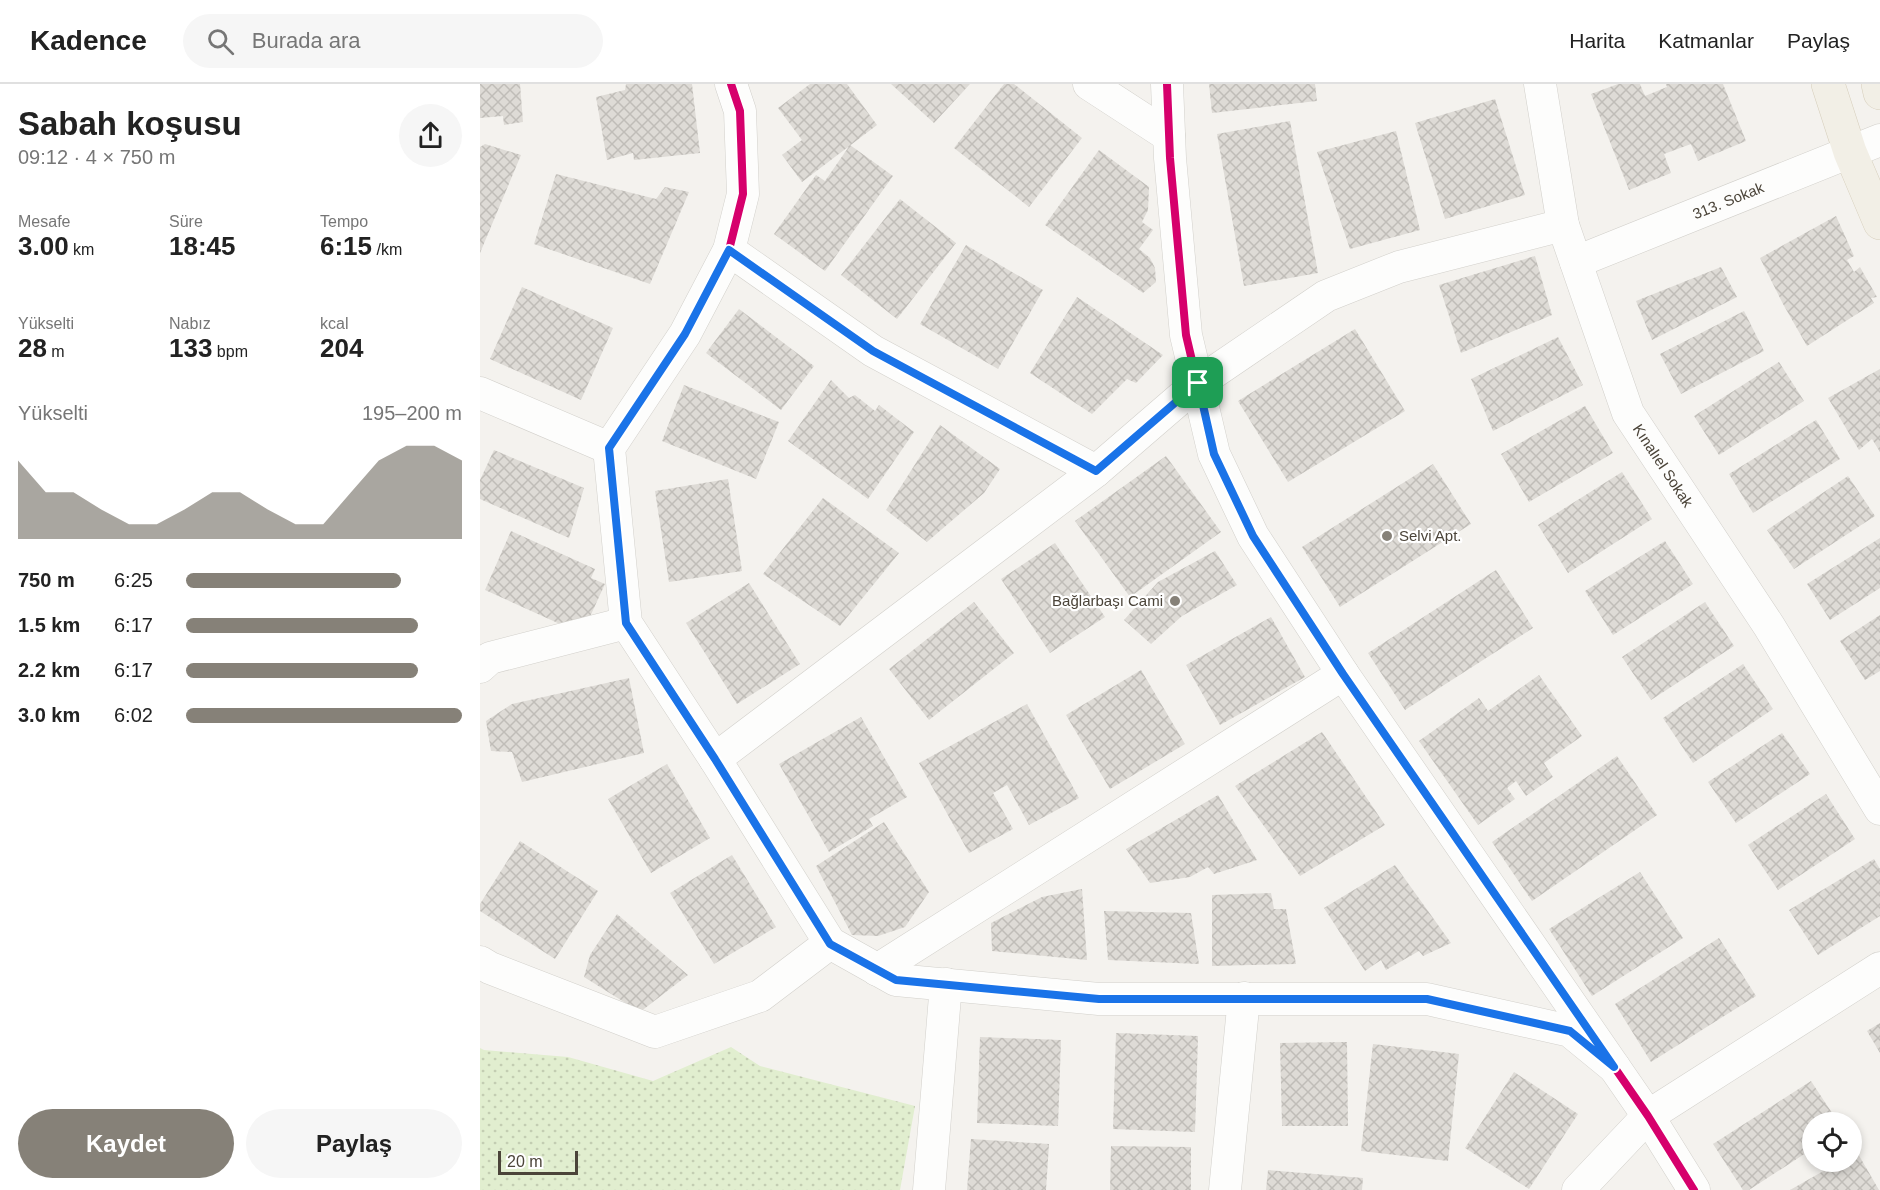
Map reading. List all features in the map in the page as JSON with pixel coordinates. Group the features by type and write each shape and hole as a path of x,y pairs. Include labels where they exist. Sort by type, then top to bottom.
{"main road":[{"path":"1828,84 1850,152 1880,223"},
{"path":"1878,84 1880,93"}],"street":[{"path":"731,84 740,111 743,194 729,250 685,334 609,448 626,623 715,759 830,944 896,980 1099,999 1427,999 1570,1031 1614,1067"},
{"path":"1089,84 1169,136"},
{"path":"1167,84 1169,136 1186,335 1214,454 1253,536 1343,674 1648,1116 1694,1190"},
{"name":"Kınalıel Sokak","path":"1540,84 1563,225 1628,413 1769,626 1880,809"},
{"name":"313. Sokak","path":"1576,262 1880,140"},
{"path":"715,759 1096,471 1198,383 1326,296 1398,267 1563,225"},
{"path":"729,250 873,351 1096,471"},
{"path":"480,393 609,448"},
{"path":"484,660 626,623"},
{"path":"877,970 1343,674"},
{"path":"480,962 490,968 656,1032 760,996 830,944"},
{"path":"1578,1190 1648,1116 1880,968"},
{"path":"930,1190 946,984"},
{"path":"1225,1190 1244,998"}],"green space":[{"path":"731,1047 760,1066 915,1106 900,1190 480,1190 480,1048 568,1057 653,1081"}],"building":[{"path":"480,84 520,84 523,122 504,125 503,116 480,118"},
{"path":"626,84 692,84 700,153 634,160 633,153 607,160 596,97 625,90"},
{"path":"810,84 847,84 877,125 802,182 782,155 802,140 778,108"},
{"path":"891,84 970,84 934,123"},
{"path":"1004,84 1014,84 1082,138 1029,207 954,148"},
{"path":"1209,84 1315,84 1317,101 1212,113"},
{"path":"1618,84 1640,84 1645,96 1667,87 1666,84 1723,84 1746,141 1698,161 1691,144 1664,154 1671,173 1629,190 1591,94"},
{"path":"1495,99 1525,195 1445,219 1415,123"},
{"path":"1290,121 1318,273 1244,286 1217,134"},
{"path":"1396,131 1420,230 1350,249 1317,152"},
{"path":"485,144 521,155 480,253 480,147"},
{"path":"850,145 893,176 825,271 774,234 816,175 825,181"},
{"path":"1099,150 1149,187 1148,210 1142,222 1153,230 1139,249 1150,258 1155,268 1156,282 1143,293 1045,225"},
{"path":"556,174 656,199 665,187 689,192 650,284 534,244"},
{"path":"900,199 956,243 897,319 841,275"},
{"path":"1836,216 1854,256 1847,260 1854,272 1860,267 1877,297 1871,298 1874,303 1807,346 1760,258"},
{"path":"966,245 1043,290 998,369 920,324"},
{"path":"1535,256 1552,315 1461,353 1439,285"},
{"path":"1721,267 1737,297 1652,340 1636,301"},
{"path":"522,287 613,328 581,400 490,359"},
{"path":"1077,297 1163,355 1136,383 1127,379 1092,414 1030,373"},
{"path":"739,309 814,366 781,410 706,353"},
{"path":"1744,311 1764,351 1681,394 1660,354"},
{"path":"1355,329 1405,411 1288,482 1238,401"},
{"path":"1558,337 1583,385 1493,431 1471,379"},
{"path":"1779,362 1804,401 1719,455 1694,416"},
{"path":"1880,369 1880,452 1872,439 1859,450 1828,398"},
{"path":"831,380 849,398 855,395 875,411 879,405 914,432 868,499 788,441"},
{"path":"684,385 779,422 756,479 662,441"},
{"path":"1585,406 1613,453 1529,502 1501,454"},
{"path":"1816,420 1840,459 1753,513 1729,474"},
{"path":"940,425 1000,469 984,493 927,542 886,510"},
{"path":"494,450 584,488 569,538 480,499 480,480"},
{"path":"1166,456 1221,532 1130,597 1075,521"},
{"name":"Selvi Apt.","path":"1433,464 1471,524 1340,607 1302,547"},
{"path":"1622,472 1652,519 1568,573 1538,525"},
{"path":"1848,476 1875,516 1794,569 1767,530"},
{"path":"728,479 742,571 669,582 655,491"},
{"path":"823,498 899,553 840,626 763,574"},
{"path":"511,531 595,569 591,578 605,584 582,634 485,590"},
{"path":"1880,538 1880,588 1830,620 1807,584"},
{"path":"1665,541 1693,584 1613,635 1585,591"},
{"path":"1055,543 1105,617 1050,653 1001,579"},
{"name":"Bağlarbaşı Cami","path":"1215,551 1237,585 1182,616 1151,644 1124,620 1158,582"},
{"path":"1496,570 1533,628 1405,710 1368,653"},
{"path":"749,583 800,664 737,704 686,623"},
{"path":"974,602 1014,653 929,720 889,669"},
{"path":"1705,602 1734,646 1651,700 1622,657"},
{"path":"1880,615 1880,671 1865,680 1840,641"},
{"path":"1271,617 1305,677 1220,725 1186,665"},
{"path":"1743,664 1773,709 1693,763 1663,718"},
{"path":"1141,670 1185,744 1110,789 1066,715"},
{"path":"1539,675 1582,736 1544,763 1553,777 1526,796 1516,781 1507,788 1515,799 1478,825 1419,741 1479,698 1488,711"},
{"path":"629,678 644,753 522,782 512,752 491,751 486,721 512,704"},
{"path":"1027,704 1079,798 1029,825 1007,785 993,793 1013,829 969,853 919,763"},
{"path":"861,717 907,797 869,819 873,826 829,852 779,764"},
{"path":"1322,732 1385,825 1300,876 1235,786"},
{"path":"1782,733 1810,774 1736,823 1708,782"},
{"path":"1617,756 1657,815 1532,901 1492,842"},
{"path":"667,764 710,838 651,873 608,799"},
{"path":"1826,794 1855,839 1778,890 1748,845"},
{"path":"1218,795 1257,860 1214,874 1208,867 1190,877 1150,883 1126,849"},
{"path":"884,822 929,892 905,927 878,936 852,935 816,866"},
{"path":"520,841 598,891 555,959 480,911 480,904"},
{"path":"732,855 776,927 714,964 670,893"},
{"path":"1874,859 1880,869 1880,916 1818,955 1789,910"},
{"path":"1395,865 1451,943 1423,956 1419,951 1386,970 1381,960 1365,971 1324,908"},
{"path":"1640,872 1683,938 1592,996 1549,929"},
{"path":"1082,889 1087,960 992,951 991,923 1042,897"},
{"path":"1271,893 1274,909 1286,909 1296,964 1212,966 1212,895"},
{"path":"1104,911 1191,913 1199,964 1108,960"},
{"path":"617,914 688,975 640,1012 584,977 590,955"},
{"path":"1719,938 1756,996 1651,1062 1615,1004"},
{"path":"1880,1023 1880,1053 1867,1031"},
{"path":"1116,1033 1198,1036 1195,1132 1113,1129"},
{"path":"980,1037 1061,1040 1058,1126 977,1123"},
{"path":"1347,1042 1348,1126 1282,1126 1280,1043"},
{"path":"1373,1044 1459,1054 1448,1161 1361,1151"},
{"path":"1514,1072 1578,1114 1529,1189 1465,1148"},
{"path":"1811,1081 1831,1112 1802,1112 1802,1156 1749,1190 1743,1190 1713,1144"},
{"path":"971,1139 1049,1144 1046,1190 967,1190"},
{"path":"1111,1146 1191,1147 1191,1190 1110,1190"},
{"path":"1862,1161 1879,1190 1790,1190 1822,1172 1862,1172"},
{"path":"1268,1170 1363,1178 1362,1190 1266,1190"}],"cycle path":[{"path":"731,84 740,111 743,194 729,250 685,334 609,448 626,623 715,759 830,943 896,980 1099,999 1427,999 1570,1031 1614,1067"},
{"path":"1167,84 1170,158 1186,335 1214,454 1253,536 1343,674 1648,1116 1694,1190"}],"place":[{"name":"Selvi Apt.","path":"1387,536"},
{"name":"Bağlarbaşı Cami","path":"1175,601"}],"route":[{"path":"729,250 873,351 1096,471 1198,383 1214,454 1253,536 1343,674 1614,1067 1570,1031 1427,999 1099,999 896,980 830,944 715,759 626,623 609,448 685,334 729,250"}]}
